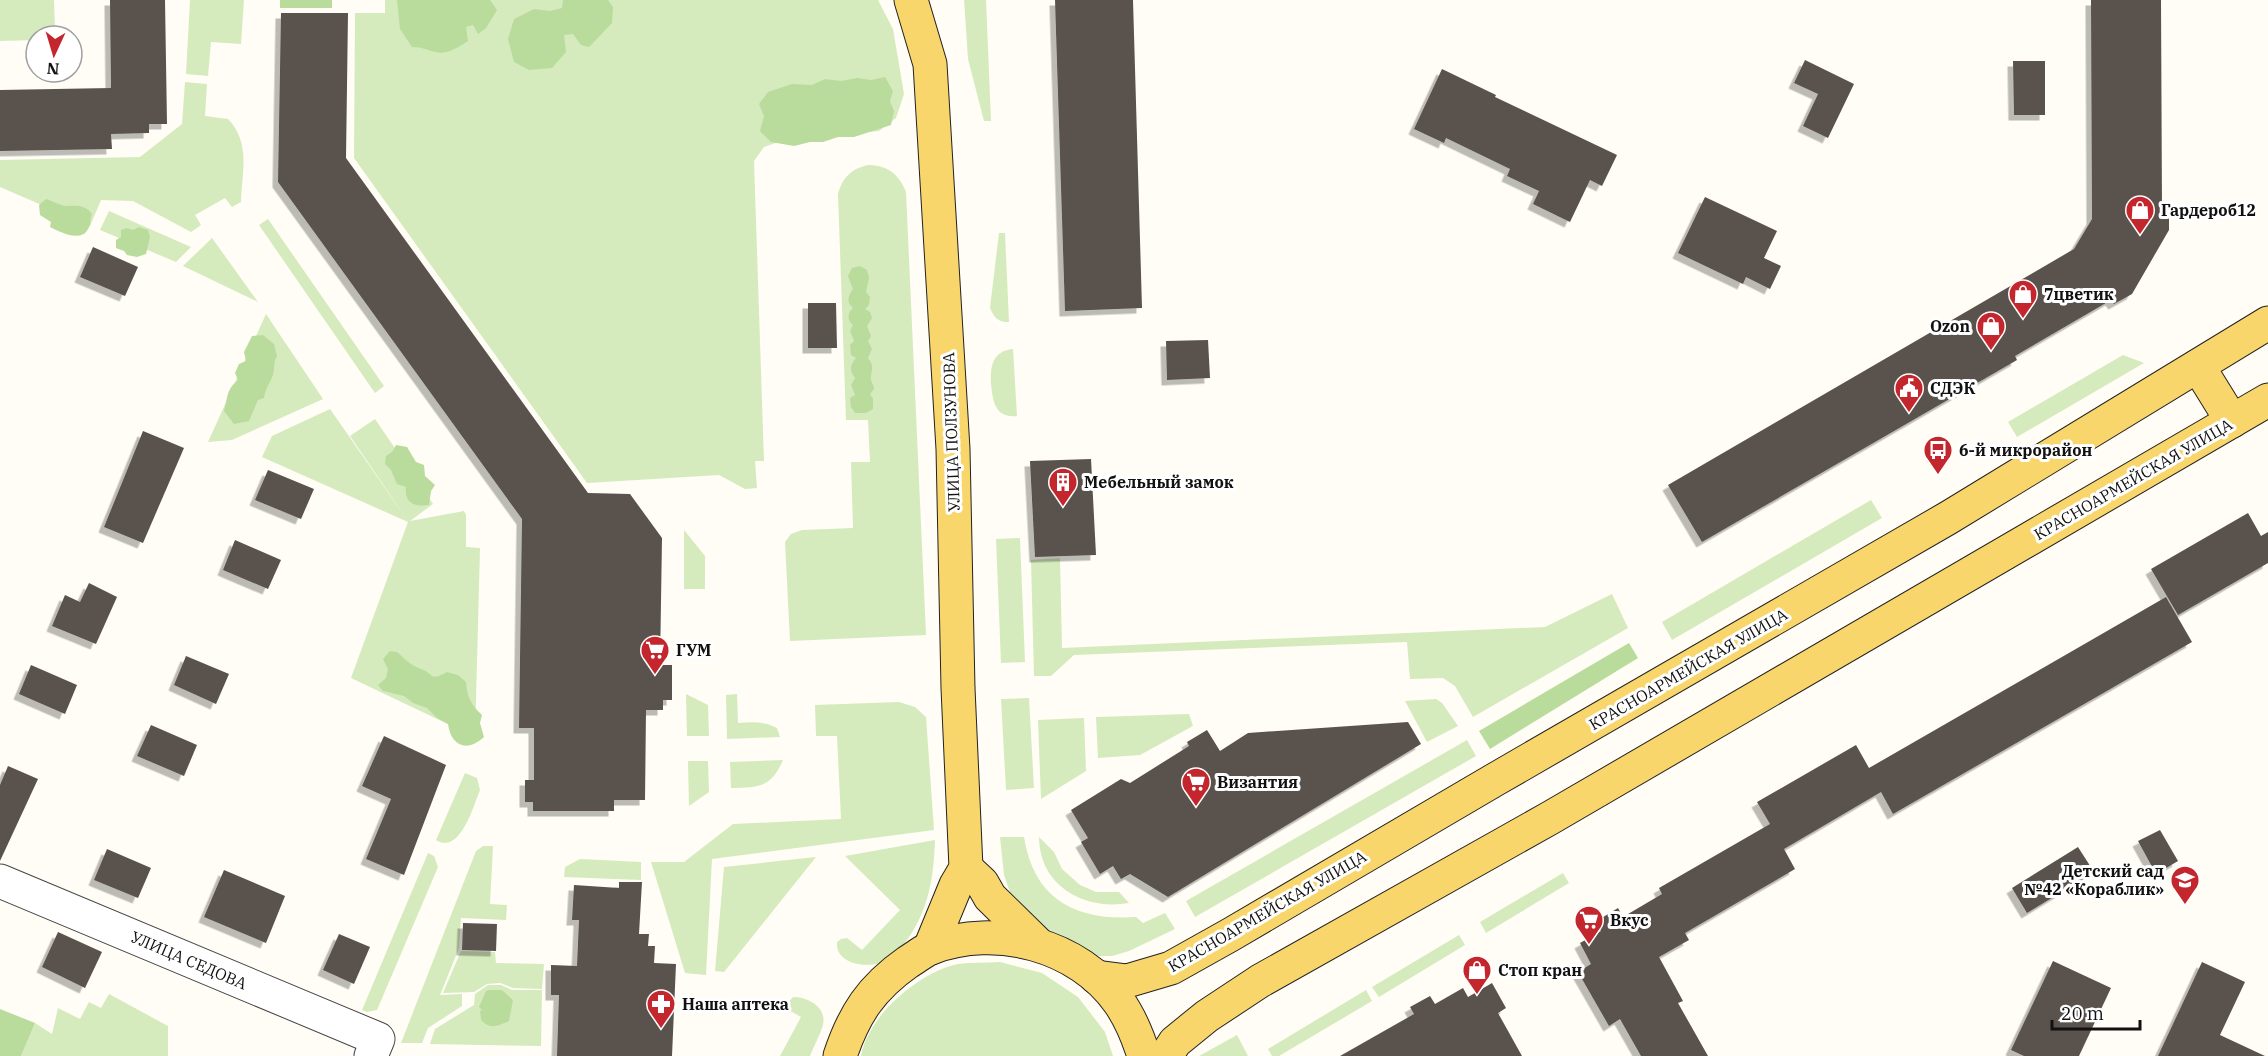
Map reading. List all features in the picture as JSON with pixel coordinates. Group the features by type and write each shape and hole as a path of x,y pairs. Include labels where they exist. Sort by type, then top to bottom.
{"main road":[{"name":"УЛИЦА ПОЛЗУНОВА","path":"911,0 930,64 931,76 953,449 958,687 966,868"},
{"name":"КРАСНОАРМЕЙСКАЯ УЛИЦА","path":"1096,977 1127,981 1171,968 1948,519 2268,323"},
{"path":"2198,366 2232,421"},
{"name":"КРАСНОАРМЕЙСКАЯ УЛИЦА","path":"1166,1056 1174,1042 1199,1022 1260,981 1550,818 2268,400"},
{"path":"930,948 956,885 966,868 982,883 990,897 1038,944"},
{"path":"840,1056 849,1029 864,1003 890,975 930,948 973,939 1006,938 1038,944 1069,958 1096,977 1119,1001 1136,1030 1144,1056"}],"street":[{"name":"УЛИЦА СЕДОВА","path":"0,881 375,1048"}],"green space":[{"path":"0,0 54,0 55,24 24,24 24,40 0,41"},
{"path":"190,0 244,0 241,44 211,42 208,76 186,74"},
{"path":"280,0 332,0 332,8 280,8"},
{"path":"385,0 878,0 893,29 904,94 896,118 879,131 781,141 764,147 754,161 764,461 755,461 757,488 745,489 719,475 587,483 354,158 355,13 385,13"},
{"path":"397,0 490,0 497,10 486,28 478,34 473,25 466,27 468,41 453,50 440,53 412,47 400,29"},
{"path":"563,0 608,0 613,7 612,23 589,47 581,45 573,34 564,35 566,52 552,68 529,70 514,62 508,39 514,19 534,9 550,11 562,8"},
{"path":"964,0 986,0 991,121 984,121 968,59"},
{"path":"885,77 893,91 890,101 894,111 891,125 854,137 838,137 823,142 794,146 771,142 760,131 764,116 759,104 768,92 792,84 812,85 825,79 871,80"},
{"path":"185,82 207,84 205,116 228,119 240,138 244,158 241,202 232,207 225,198 195,215 201,225 191,232 133,201 101,200 90,226 0,187 0,160 140,157 182,124"},
{"path":"868,165 887,169 900,180 906,192 926,635 790,641 785,542 791,534 802,530 853,528 851,462 870,462 868,420 846,420 838,194 848,175"},
{"path":"46,199 65,206 83,207 89,211 92,214 90,226 85,233 70,235 50,227 51,222 40,215 39,205"},
{"path":"109,211 191,247 176,262 100,230"},
{"path":"268,219 384,386 375,393 259,225"},
{"path":"139,227 148,230 150,237 146,254 137,257 127,255 116,248 116,240 121,237 121,230 127,228 133,230"},
{"path":"999,233 1005,233 1009,322 997,319 990,308"},
{"path":"212,238 258,302 183,266"},
{"path":"860,266 867,270 869,278 866,292 870,297 869,305 865,309 870,312 872,318 867,326 871,336 868,341 872,349 868,358 872,367 871,380 874,389 870,394 873,399 873,409 866,413 855,413 851,407 850,398 855,395 851,385 855,378 851,368 856,358 851,355 850,345 854,341 850,331 853,325 848,317 853,308 848,299 853,289 848,276 852,268"},
{"path":"266,314 323,399 232,440 208,442"},
{"path":"263,335 274,344 277,356 273,375 264,398 258,400 249,421 234,424 224,411 228,394 238,380 235,373 239,364 246,361 244,352 252,336"},
{"path":"1013,349 1017,416 1000,412 994,403 991,384 992,366 997,356 1006,350"},
{"path":"2123,355 2144,363 2017,437 2008,422"},
{"path":"330,409 408,521 350,436 375,419 433,504 410,521 464,511 466,515 466,547 480,548 475,737 351,678 408,522 262,457 272,436"},
{"path":"396,445 407,447 416,462 424,465 425,476 435,485 431,491 429,505 412,503 407,497 406,487 397,484 391,470 385,464 386,456"},
{"path":"1871,500 1882,518 1672,640 1662,622"},
{"path":"684,530 705,556 705,589 684,589"},
{"path":"1020,538 1025,662 1001,663 996,539"},
{"path":"1060,558 1062,648 1545,627 1612,594 1628,628 1473,717 1455,686 1443,678 1410,679 1407,642 1074,655 1051,676 1034,676 1031,560"},
{"path":"1629,643 1638,658 1490,749 1479,731"},
{"path":"390,651 397,652 411,664 435,677 447,672 458,675 466,682 470,700 482,715 480,723 484,737 472,745 461,745 452,738 448,724 437,718 427,708 413,703 404,696 383,691 378,685 386,678 388,669 383,659"},
{"path":"686,694 708,705 709,736 687,736"},
{"path":"737,694 738,723 767,724 777,728 780,737 727,739 726,695"},
{"path":"1029,698 1034,788 1006,790 1001,699"},
{"path":"1436,699 1442,703 1458,726 1427,742 1405,701"},
{"path":"899,702 915,707 926,717 934,830 712,859 706,975 685,973 651,862 684,862 733,824 841,819 837,736 816,736 815,705"},
{"path":"1189,714 1193,726 1140,755 1098,758 1096,717"},
{"path":"1084,718 1086,771 1041,799 1038,720"},
{"path":"1467,740 1476,756 1195,917 1186,901"},
{"path":"783,760 769,781 757,786 731,788 730,762"},
{"path":"688,761 708,761 709,792 689,806"},
{"path":"465,773 477,778 480,790 459,835 452,841 444,843 436,840"},
{"path":"1000,837 1024,837 1029,859 1037,877 1061,902 1095,915 1136,917 1143,923 1165,913 1175,929 1129,951 1112,956 1096,956 1057,941 1011,895 1004,875"},
{"path":"1039,837 1054,852 1062,869 1080,885 1096,892 1119,892 1129,903 1096,903 1081,899 1068,891 1056,882 1047,869 1041,854"},
{"path":"935,840 934,863 927,897 909,938 895,954 880,963 863,965 847,960 838,950 837,942 847,938 862,950 900,910 845,856"},
{"path":"483,846 493,846 490,904 507,905 506,920 461,918 459,948 440,995 462,994 462,1006 428,1028 422,1043 401,1043 476,851"},
{"path":"428,853 434,856 438,867 377,1010 367,1012 362,1010"},
{"path":"816,857 724,972 715,971 724,867"},
{"path":"580,859 641,862 641,880 564,877 565,867"},
{"path":"1563,873 1569,883 1486,933 1480,922"},
{"path":"1459,935 1465,945 1379,997 1372,987"},
{"path":"461,951 495,952 496,963 544,964 542,989 513,988 500,983 487,984 474,992 443,993"},
{"path":"1000,962 1042,973 1078,997 1105,1032 1113,1056 861,1056 866,1041 884,1011 912,986 927,976 958,964"},
{"path":"488,985 501,985 512,990 542,990 541,1046 430,1044 435,1029 474,1005 475,994"},
{"path":"502,990 513,1000 509,1021 494,1026 481,1020 480,1011 482,1010 479,1007 486,991"},
{"path":"1366,990 1372,1001 1279,1056 1272,1056 1268,1049"},
{"path":"109,994 168,1026 168,1056 21,1056 35,1023 52,1034 58,1008 80,1019 89,1002 101,1008"},
{"path":"793,997 810,1001 822,1013 823,1025 810,1056 780,1056 801,1017 787,1009 787,1004"},
{"path":"0,1009 35,1023 21,1056 0,1056"},
{"path":"1237,1035 1248,1056 1199,1056"}],"building":[{"path":"110,0 165,0 167,124 149,124 149,133 111,134 112,149 0,151 0,90 111,88"},
{"path":"1055,0 1133,0 1142,308 1065,311"},
{"path":"2091,0 2161,0 2162,212 2169,212 2169,230 2132,294 2114,304 2111,300 2015,356 2017,360 1702,542 1668,485 2074,249 2092,219"},
{"path":"281,13 348,13 346,158 588,493 630,494 662,538 660,665 672,665 672,700 663,700 663,710 646,710 645,800 614,800 614,811 533,811 533,802 525,802 525,780 534,780 534,728 519,728 522,519 278,182"},
{"path":"1805,60 1854,84 1828,138 1803,126 1818,94 1794,83"},
{"path":"2013,61 2045,61 2045,115 2014,115"},
{"path":"1442,69 1617,155 1602,186 1590,180 1570,222 1533,204 1539,191 1507,176 1510,169 1446,138 1444,143 1414,129"},
{"path":"1705,197 1777,231 1764,258 1781,266 1770,289 1746,277 1743,284 1678,253"},
{"path":"93,247 138,267 125,296 80,277"},
{"path":"808,303 836,303 837,348 808,348"},
{"path":"1208,340 1210,378 1167,380 1166,341"},
{"path":"143,431 184,448 143,543 104,527"},
{"name":"Мебельный замок","path":"1091,459 1096,555 1035,557 1030,461"},
{"path":"268,470 314,489 301,519 255,500"},
{"path":"2248,513 2261,536 2268,532 2268,563 2178,615 2151,569"},
{"path":"235,540 281,560 268,589 223,570"},
{"path":"89,583 117,597 96,644 52,626 65,595 80,602"},
{"path":"2166,597 2192,642 1893,814 1881,792 1784,849 1795,869 1685,933 1689,940 1659,957 1683,1001 1678,1003 1708,1056 1641,1056 1620,1019 1609,1026 1578,972 1591,964 1580,943 1601,931 1595,922 1618,908 1623,917 1662,894 1659,888 1770,824 1757,802 1856,745 1869,768"},
{"path":"186,656 229,674 216,704 174,685"},
{"path":"31,665 77,685 65,714 19,694"},
{"name":"Византия","path":"1408,722 1421,744 1168,897 1130,874 1121,879 1113,866 1100,874 1081,842 1088,838 1071,810 1121,779 1130,783 1189,746 1187,742 1207,730 1220,751 1248,733"},
{"path":"151,725 197,745 184,776 137,756"},
{"path":"384,736 446,765 404,875 366,859 391,799 362,786"},
{"path":"8,766 38,779 0,861 0,785"},
{"path":"2160,830 2178,861 2156,874 2138,841"},
{"path":"2078,847 2094,872 2027,913 2012,888"},
{"path":"107,849 151,868 138,898 94,880"},
{"path":"224,870 285,896 266,943 204,917"},
{"path":"619,882 642,882 639,934 649,934 648,946 655,946 654,963 676,964 672,1056 557,1056 559,995 551,995 551,965 577,966 579,920 572,920 574,885 619,888"},
{"path":"463,923 497,924 496,951 462,950"},
{"path":"58,932 102,952 85,988 42,967"},
{"path":"339,934 370,947 354,984 323,970"},
{"path":"2053,961 2111,988 2079,1056 2024,1056 2011,1050"},
{"path":"2202,962 2245,982 2220,1035 2265,1056 2158,1056"},
{"path":"1492,983 1506,1008 1498,1013 1522,1056 1340,1056 1414,1014 1410,1007 1430,996 1435,1004 1463,988 1468,997"}],"place":[{"name":"Гардероб12","path":"2140,236"},
{"name":"7цветик","path":"2023,320"},
{"name":"Ozon","path":"1991,352"},
{"name":"СДЭК","path":"1909,414"},
{"name":"6-й микрорайон","path":"1938,476"},
{"name":"Мебельный замок","path":"1063,508"},
{"name":"ГУМ","path":"655,676"},
{"name":"Византия","path":"1196,808"},
{"name":"Детский сад №42 «Кораблик»","path":"2185,906"},
{"name":"Вкус","path":"1589,946"},
{"name":"Стоп кран","path":"1477,996"},
{"name":"Наша аптека","path":"661,1030"}]}
